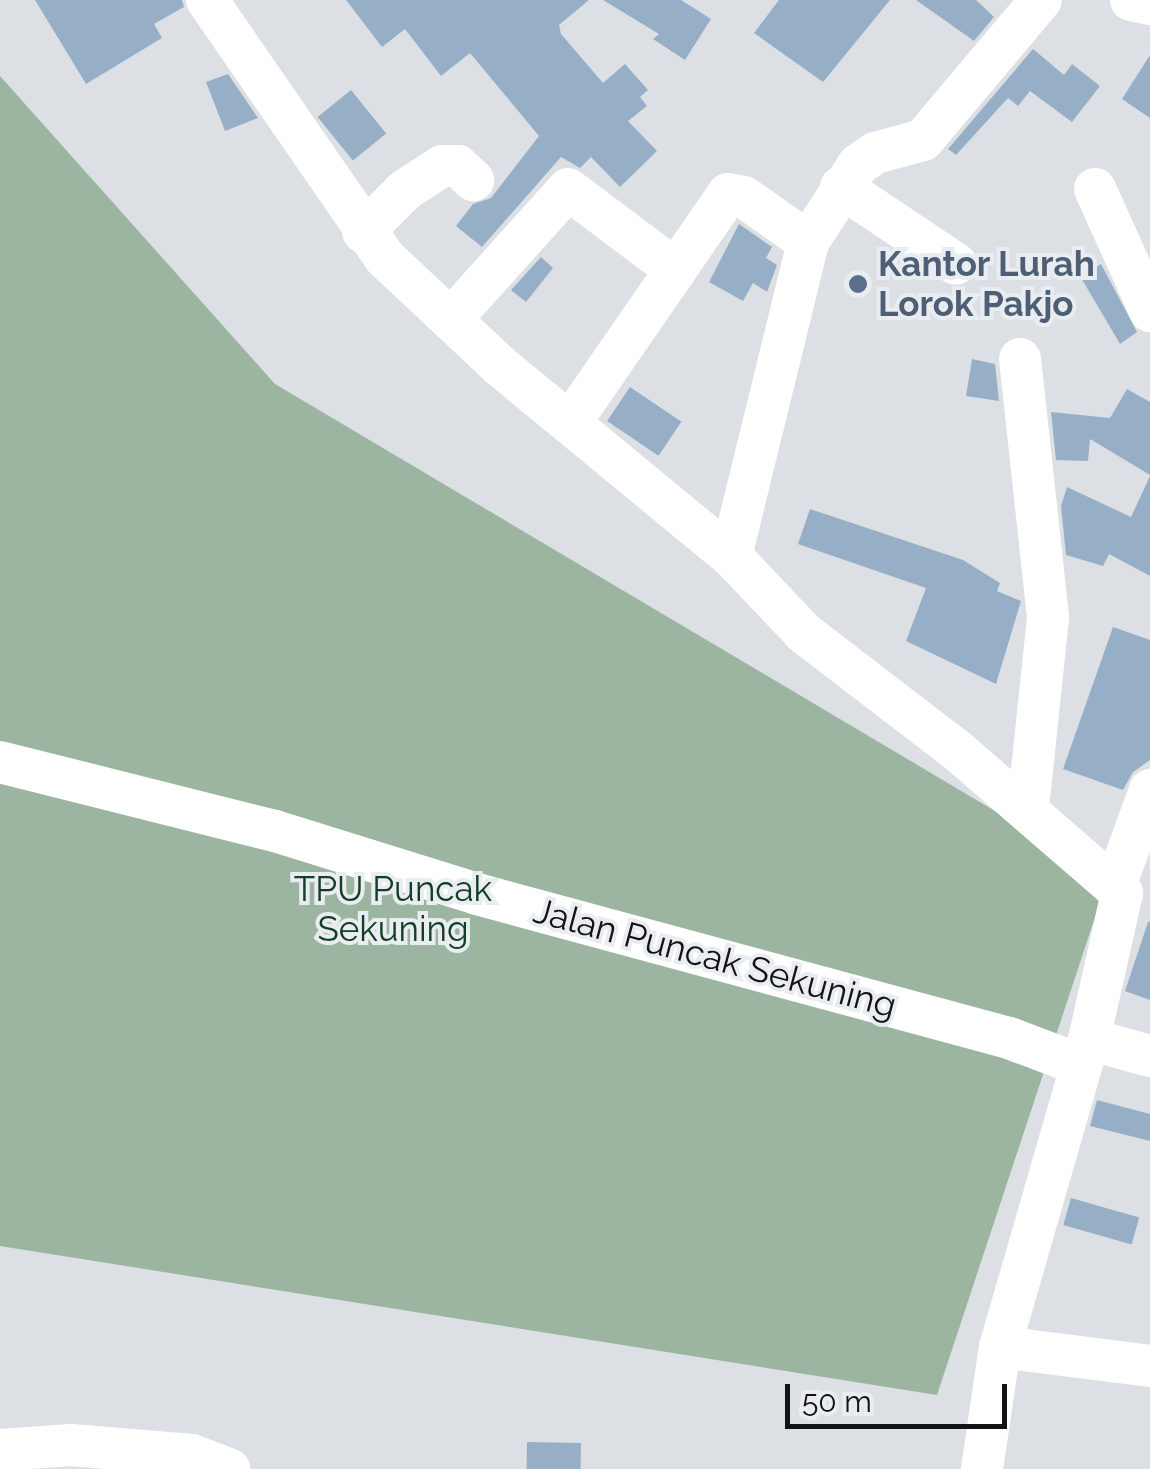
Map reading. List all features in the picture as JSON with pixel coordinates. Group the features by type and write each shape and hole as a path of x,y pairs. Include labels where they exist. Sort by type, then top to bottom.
{"street":[{"path":"207,0 298,125 363,232 570,423 732,556 804,633 1028,808 1119,895"},
{"path":"732,556 808,242 841,188 867,156 923,140 1041,0"},
{"path":"1131,0 1150,4"},
{"path":"363,232 405,190 442,166 458,166 473,180"},
{"path":"841,188 956,264"},
{"path":"452,318 568,189 676,270"},
{"path":"1096,189 1150,312"},
{"path":"570,423 732,193 808,242"},
{"path":"1020,359 1048,618 1028,808"},
{"name":"Jalan Puncak Sekuning","path":"0,762 275,832 477,894 1008,1038 1085,1052 1150,1056"},
{"path":"982,1469 1000,1347 1085,1052 1119,895 1150,790"},
{"path":"1000,1347 1150,1366"},
{"path":"0,1450 71,1445 174,1454 229,1469"}],"green space":[{"name":"TPU Puncak Sekuning","path":"0,76 275,384 1108,878 937,1395 0,1246"}],"building":[{"path":"35,0 182,0 184,7 154,24 162,38 86,84"},
{"path":"346,0 589,0 559,25 561,34 603,83 625,64 648,90 640,97 647,106 628,121 657,151 620,187 591,157 580,168 561,157 482,247 456,226 473,204 491,198 539,136 470,53 441,76 405,29 382,47"},
{"path":"603,0 681,0 711,19 685,60 653,39 659,34"},
{"path":"779,0 890,0 823,82 754,33"},
{"path":"916,0 976,0 994,17 974,41"},
{"path":"1033,49 1064,75 1072,64 1100,86 1072,122 1030,91 1018,106 1008,98 956,155 948,149"},
{"path":"1150,55 1150,118 1122,99"},
{"path":"228,74 258,118 225,131 206,82"},
{"path":"351,90 386,134 353,161 318,117"},
{"path":"739,224 772,247 766,258 777,265 767,292 753,283 743,301 709,282"},
{"path":"541,257 553,268 526,302 511,290"},
{"path":"1101,264 1137,332 1120,344 1080,276"},
{"path":"972,359 995,364 999,401 966,396"},
{"path":"630,387 681,422 658,456 607,421"},
{"path":"1127,389 1150,402 1150,475 1090,439 1088,461 1056,460 1051,412 1110,418"},
{"path":"1150,476 1150,576 1109,554 1103,566 1066,555 1061,506 1067,487 1131,517"},
{"path":"810,509 963,560 1000,583 997,591 1021,601 996,684 906,641 926,588 798,544"},
{"path":"1113,627 1150,640 1150,760 1133,772 1123,790 1063,769"},
{"path":"1150,922 1150,1000 1125,991"},
{"path":"1097,1100 1150,1114 1150,1141 1090,1126"},
{"path":"1071,1198 1139,1218 1132,1244 1063,1225"},
{"path":"527,1442 581,1443 581,1469 527,1469"}],"place":[{"name":"Kantor Lurah Lorok Pakjo","path":"858,284"}]}
